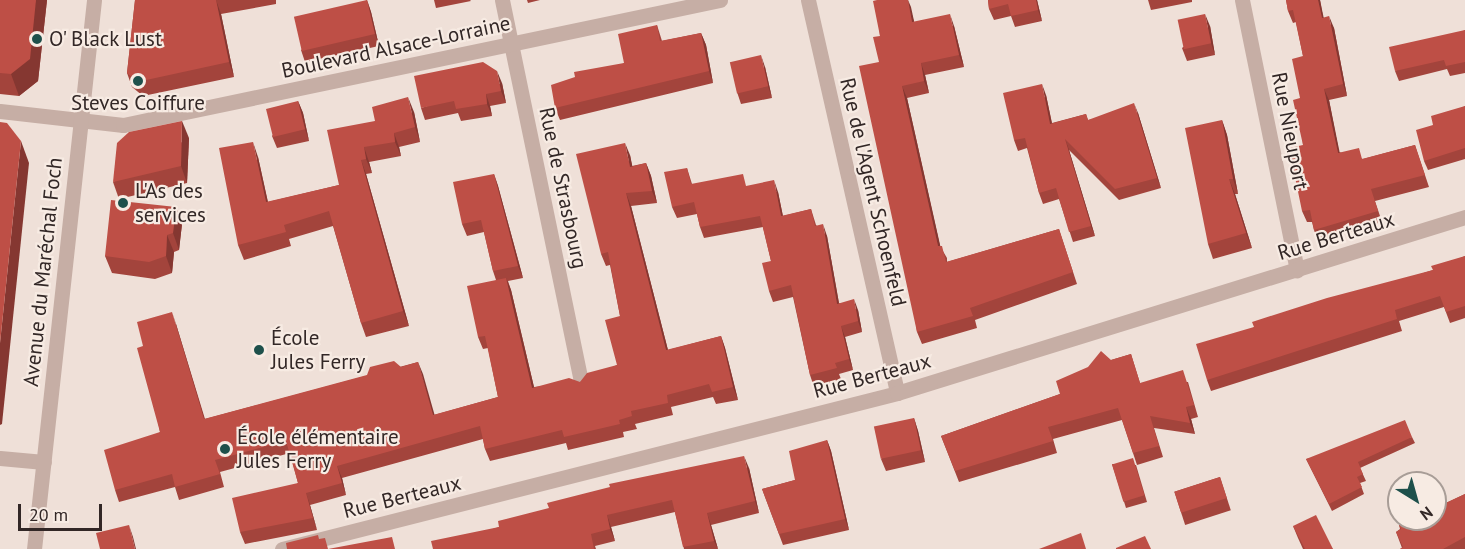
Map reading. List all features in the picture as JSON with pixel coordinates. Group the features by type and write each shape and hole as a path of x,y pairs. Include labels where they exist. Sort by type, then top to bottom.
{"street":[{"name":"Avenue du Maréchal Foch","path":"34,549 94,0"},
{"name":"Rue de Strasbourg","path":"502,0 582,386"},
{"name":"Boulevard Alsace-Lorraine","path":"0,111 123,125 720,0"},
{"name":"Rue de l'Agent Schoenfeld","path":"808,0 897,393"},
{"name":"Rue Nieuport","path":"1242,0 1297,270"},
{"name":"Rue Berteaux","path":"282,549 897,393 1465,217"},
{"path":"0,458 44,462"}],"building":[{"path":"0,0 36,0 30,59 11,74 0,73"},
{"path":"135,0 216,0 229,62 137,82 127,73"},
{"path":"367,0 375,34 302,51 294,17"},
{"path":"908,0 912,22 950,14 959,55 921,63 924,81 902,86 938,246 942,246 946,262 1059,229 1073,272 970,308 973,316 917,332 859,66 879,62 873,37 880,36 873,1"},
{"path":"988,0 1036,0 1038,10 1011,16 1008,4 989,9"},
{"path":"1286,0 1318,0 1322,18 1329,16 1343,84 1324,89 1338,153 1359,148 1362,159 1415,145 1425,175 1371,189 1378,211 1314,230 1310,210 1302,211 1289,148 1303,145 1293,100 1300,98 1292,59 1303,56 1293,10 1288,11"},
{"path":"1205,14 1211,43 1184,49 1178,20"},
{"path":"657,25 660,41 701,33 709,71 555,108 551,85 575,77 574,72 624,63 618,34"},
{"path":"1465,30 1465,62 1446,66 1444,60 1395,71 1389,47"},
{"path":"761,55 768,86 737,93 730,62"},
{"path":"483,62 497,71 501,91 486,94 487,104 456,109 454,101 421,108 414,76"},
{"path":"1042,84 1050,124 1086,114 1088,120 1134,103 1157,178 1115,189 1065,139 1091,226 1069,232 1056,188 1039,193 1025,138 1014,140 1003,93"},
{"path":"408,97 415,127 394,133 395,142 364,147 366,159 361,160 403,311 361,323 329,211 284,225 286,232 238,245 219,148 253,142 266,202 339,185 327,130 375,121 372,107"},
{"path":"298,101 305,129 273,137 266,109"},
{"path":"1465,106 1465,148 1424,161 1416,130 1433,125 1431,116"},
{"path":"1222,120 1233,179 1229,179 1246,233 1208,244 1185,128"},
{"path":"182,121 181,166 113,182 117,143 129,132"},
{"path":"0,122 7,123 21,141 0,343"},
{"path":"625,143 630,167 646,163 652,191 626,193 666,350 721,336 733,387 712,392 709,384 667,395 668,403 631,411 632,416 619,420 620,424 564,437 562,430 485,449 480,426 337,466 342,483 306,493 313,518 240,532 232,498 298,483 286,441 215,460 220,474 175,487 172,474 115,490 104,450 160,432 137,348 143,346 137,322 172,312 204,419 367,375 370,367 394,361 401,367 418,362 433,415 498,397 485,336 478,337 467,286 506,278 532,388 569,378 580,382 587,373 617,365 605,320 620,316 608,252 601,254 576,154"},
{"path":"687,168 691,184 743,174 746,186 774,180 781,216 811,209 815,226 823,224 837,304 854,299 858,321 841,326 849,359 835,363 837,368 810,375 791,285 769,291 762,263 771,261 760,216 700,227 694,202 672,207 664,172"},
{"path":"494,174 518,266 493,271 481,220 462,224 453,182"},
{"path":"111,200 176,207 173,233 167,235 166,256 149,262 105,256"},
{"path":"1465,256 1465,306 1446,312 1440,296 1395,310 1397,319 1207,380 1196,344 1254,327 1252,322 1327,298 1433,270 1431,266"},
{"path":"1101,351 1111,360 1131,354 1140,383 1183,370 1194,405 1186,407 1190,423 1150,416 1159,446 1133,453 1118,408 1048,427 1053,441 955,471 941,436 1060,394 1056,381 1088,367"},
{"path":"914,418 921,450 881,459 874,427"},
{"path":"1405,420 1412,437 1358,462 1363,474 1357,477 1362,487 1329,504 1306,459"},
{"path":"827,440 845,519 779,534 762,489 795,480 789,451"},
{"path":"744,456 755,501 707,513 714,541 683,547 672,500 607,515 610,529 591,534 594,549 433,549 431,541 499,527 498,521 549,508 547,503 610,487 609,484"},
{"path":"1133,458 1144,495 1123,502 1112,464"},
{"path":"1220,477 1227,498 1181,513 1174,492"},
{"path":"1465,494 1465,537 1443,549 1400,549 1403,547 1396,532 1398,531 1447,531 1447,502"},
{"path":"1316,515 1333,549 1305,549 1293,526"},
{"path":"129,525 135,549 100,549 96,533"},
{"path":"1081,533 1086,549 1039,549"},
{"path":"318,535 319,539 325,538 328,549 287,549 286,543"},
{"path":"1145,536 1151,549 1116,549 1116,548"},
{"path":"392,537 395,549 328,549"}],"place":[{"name":"O' Black Lust","path":"37,39"},
{"name":"Steves Coiffure","path":"138,81"},
{"name":"L'As des services","path":"123,203"},
{"name":"École Jules Ferry","path":"259,350"},
{"name":"École élémentaire Jules Ferry","path":"225,449"}]}
